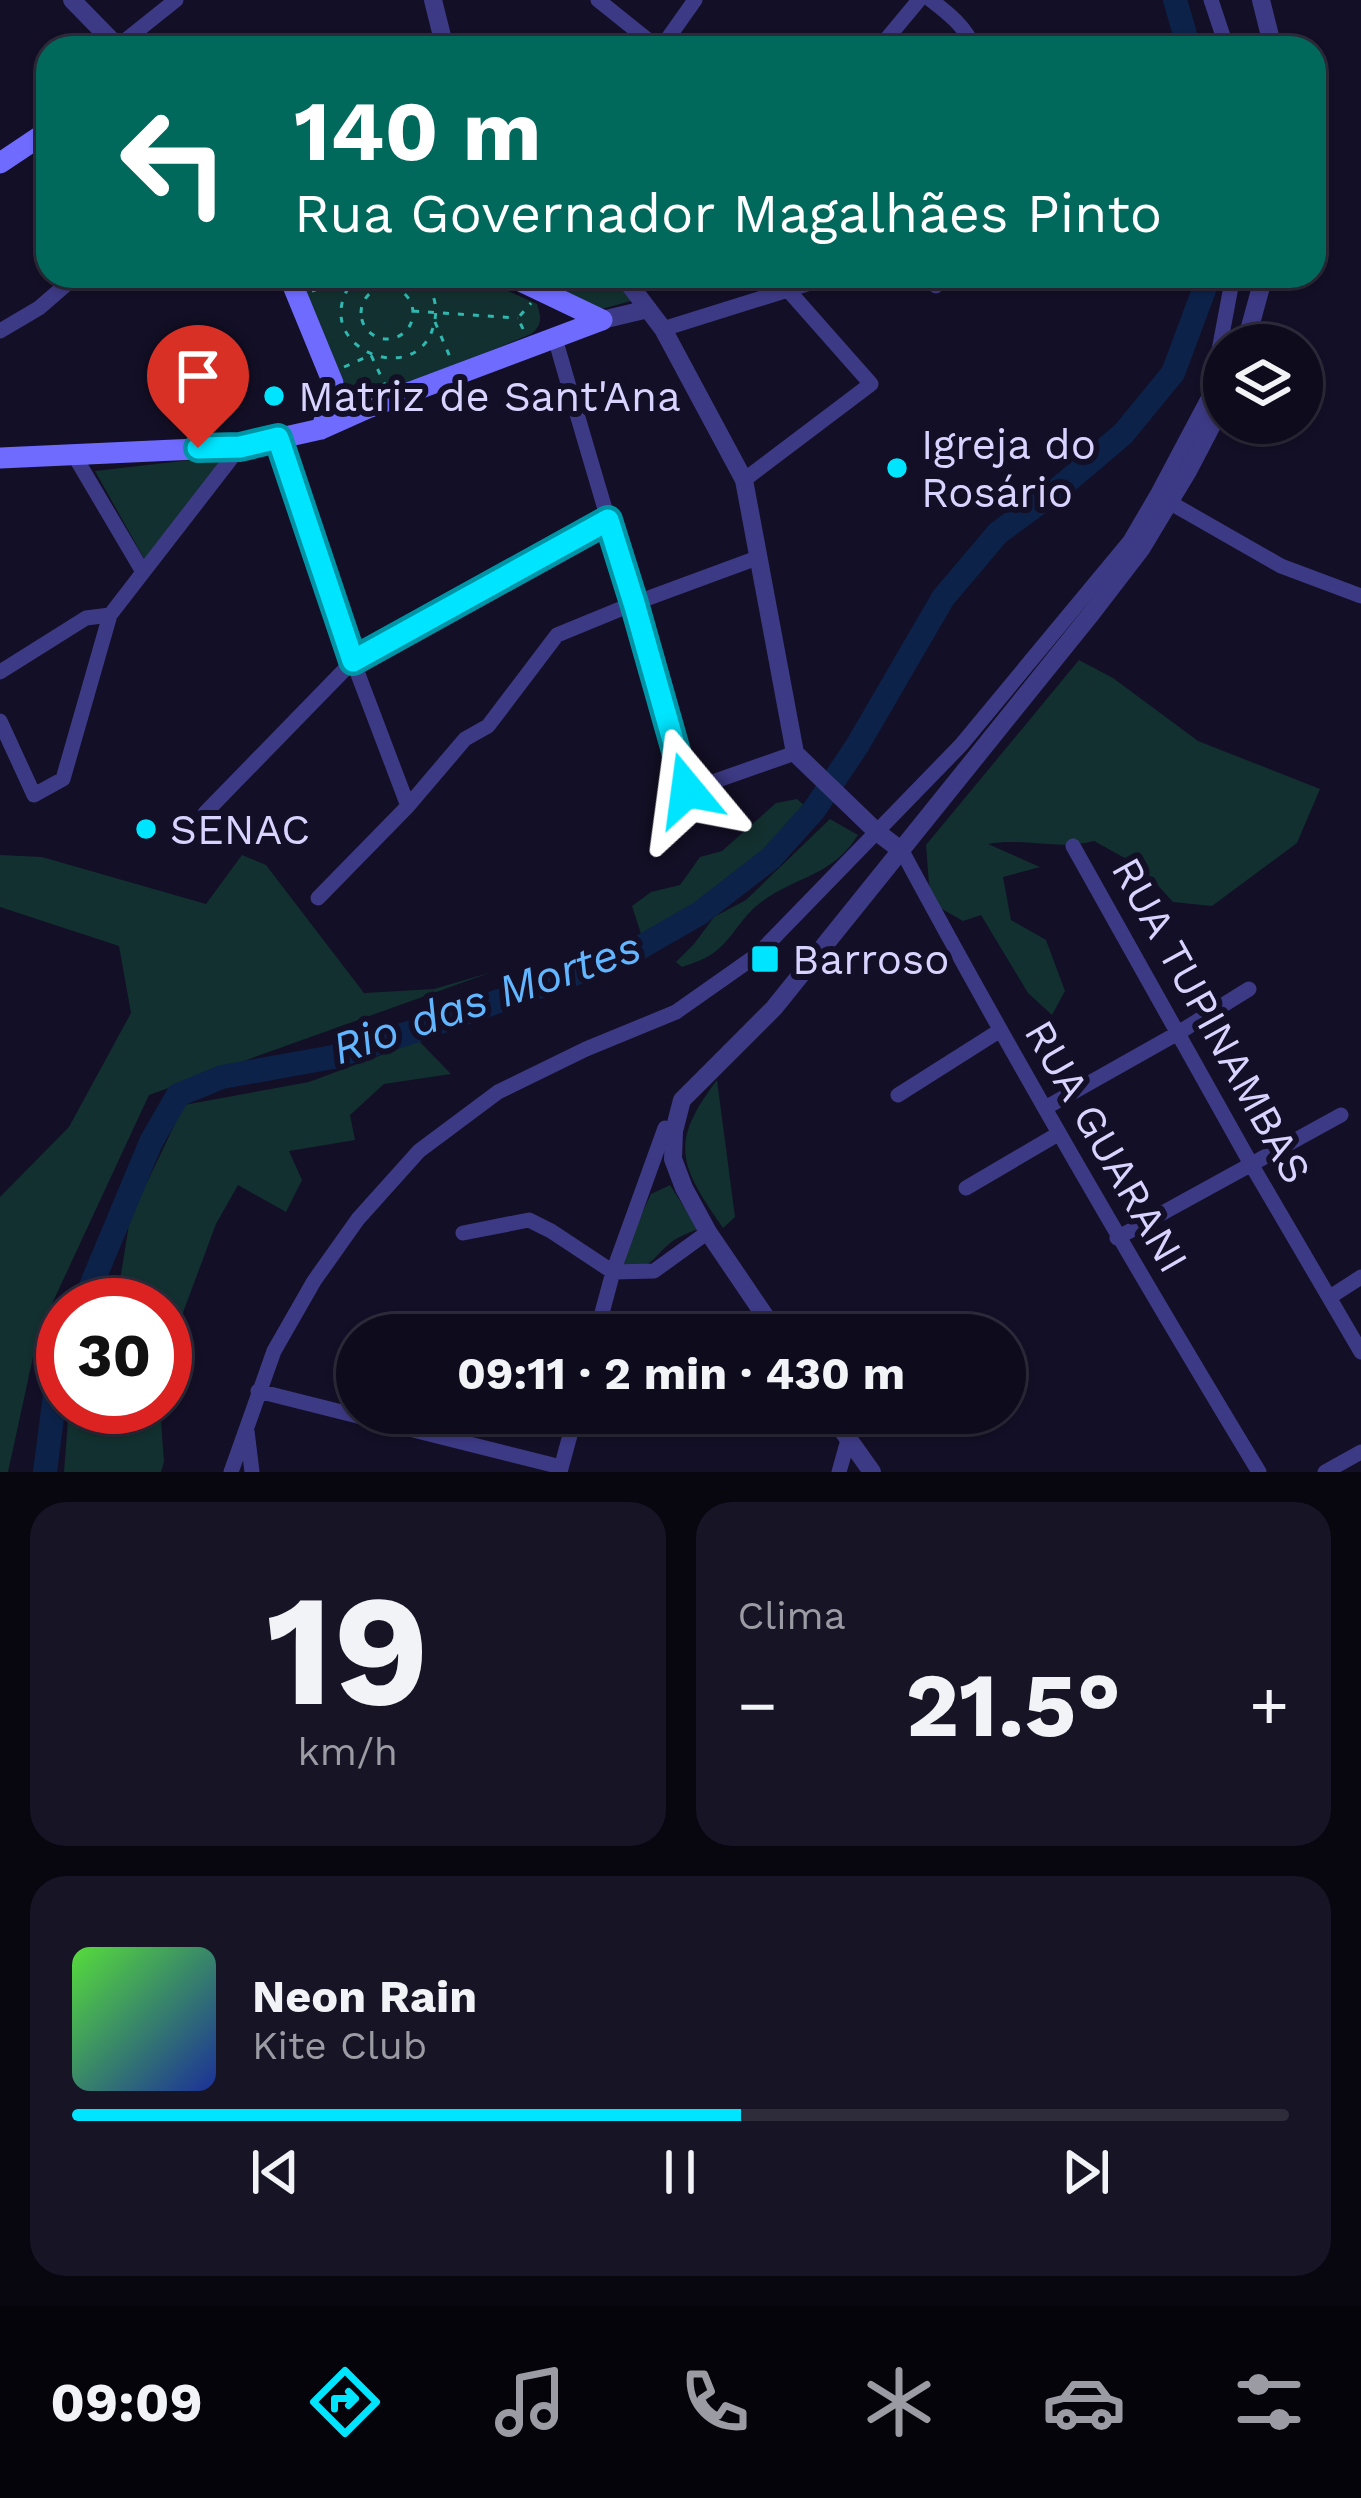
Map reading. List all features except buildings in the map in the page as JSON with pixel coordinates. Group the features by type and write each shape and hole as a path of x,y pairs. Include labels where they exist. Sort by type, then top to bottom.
{"main road":[{"path":"0,163 36,139"},
{"path":"295,288 335,377 321,429"},
{"path":"534,288 602,320"},
{"path":"0,458 240,447 321,429 382,399 602,320"},
{"path":"335,377 382,399"}],"street":[{"path":"72,0 107,36"},
{"path":"132,36 176,0"},
{"path":"433,0 442,36"},
{"path":"598,0 644,36"},
{"path":"669,36 695,0"},
{"path":"889,36 919,0"},
{"path":"931,0 953,16 968,36"},
{"path":"1211,0 1224,36"},
{"path":"1261,0 1271,36"},
{"path":"0,331 62,288"},
{"path":"632,288 664,329 744,480 795,753 902,851"},
{"path":"664,329 794,288"},
{"path":"231,1472 274,1351 314,1281 358,1219 419,1151 498,1092 676,1012 741,967 961,745 1130,541 1211,393 1231,288"},
{"path":"1251,324 1261,288"},
{"path":"744,480 871,384 788,290"},
{"path":"602,320 648,310"},
{"path":"555,338 687,790 795,753"},
{"path":"278,438 408,806"},
{"path":"764,1314 708,1232 673,1159 682,1100 774,1008 1091,614 1141,549 1203,440"},
{"path":"0,721 34,795 63,779 110,615 240,447"},
{"path":"74,454 143,572"},
{"path":"1169,502 1281,566 1361,596"},
{"path":"205,813 353,661 608,520"},
{"path":"318,898 408,806 464,740 488,726 556,635 757,558"},
{"path":"0,672 86,618 110,615"},
{"name":"RUA TUPINAMBAS","path":"1073,846 1361,1352"},
{"name":"RUA GUARANI","path":"902,851 1117,1238 1258,1472"},
{"path":"1045,1108 1249,988"},
{"path":"898,1095 999,1031"},
{"path":"1117,1238 1341,1115"},
{"path":"602,1314 665,1128 674,1131"},
{"path":"966,1188 1058,1134"},
{"path":"463,1233 529,1220 613,1272 654,1271 708,1232"},
{"path":"1330,1298 1361,1277"},
{"path":"258,1391 561,1470 570,1434"},
{"path":"247,1428 257,1471"},
{"path":"844,1434 872,1472"},
{"path":"839,1472 848,1440"},
{"path":"1324,1472 1361,1452"}],"path":[{"path":"307,292 320,288"},
{"path":"349,288 342,320 352,341 371,356 394,359 425,342 435,322 435,301 428,288"},
{"path":"378,288 366,296 360,310 364,325 374,336 397,337 409,327 413,311 407,296 387,288"},
{"path":"526,336 518,318 527,288"},
{"path":"413,311 518,318"},
{"path":"447,314 447,321"},
{"path":"435,322 453,364"},
{"path":"335,377 371,356"},
{"path":"371,356 382,399"}],"green space":[{"path":"305,288 502,288 537,304 540,320 531,334 394,391 355,393 342,380"},
{"path":"552,288 621,288 631,301 598,310"},
{"path":"225,456 146,562 95,471"},
{"path":"1079,660 1113,678 1198,741 1320,789 1297,843 1212,906 1173,902 1141,867 1094,841 988,844 1040,867 1003,877 1011,920 1046,940 1065,991 1052,1015 1028,993 981,915 963,921 935,905 926,845"},
{"path":"797,799 806,807 769,845 709,895 642,937 632,906 651,892 680,885 700,857 722,851 776,803"},
{"path":"830,819 858,835 837,860 760,903 712,954 682,967 676,962 714,917 746,900"},
{"path":"0,855 42,857 206,904 242,855 266,865 364,993 434,989 492,972 149,1095 64,1278 36,1278 36,1343 8,1472 0,1472 0,1197 69,1127 131,1013 119,946 0,907"},
{"path":"419,1041 451,1074 384,1084 350,1115 355,1140 289,1151 302,1180 286,1212 238,1185 216,1224 192,1288 192,1278 120,1278 130,1218 184,1105 309,1082"},
{"path":"717,1080 735,1217 723,1228 697,1188 686,1155 691,1121"},
{"path":"670,1185 698,1229 672,1242 645,1266 623,1264 651,1194"},
{"path":"67,1434 162,1434 161,1472 64,1472"}],"waterway":[{"name":"Rio das Mortes","path":"1175,0 1186,36"},
{"name":"Rio das Mortes","path":"94,1278 151,1142 178,1095 222,1077 333,1057 627,955 700,913 771,858 814,810 857,746 943,598 998,533 1123,434 1173,373 1204,288"},
{"name":"Rio das Mortes","path":"45,1472 50,1434"}],"place":[{"name":"Matriz de Sant'Ana","path":"274,396"},
{"name":"Igreja do Rosário","path":"897,468"},
{"name":"SENAC","path":"146,829"},
{"name":"Barroso","path":"765,959"}],"route":[{"path":"198,448 240,447 278,438 353,661 608,520 687,790"}]}
